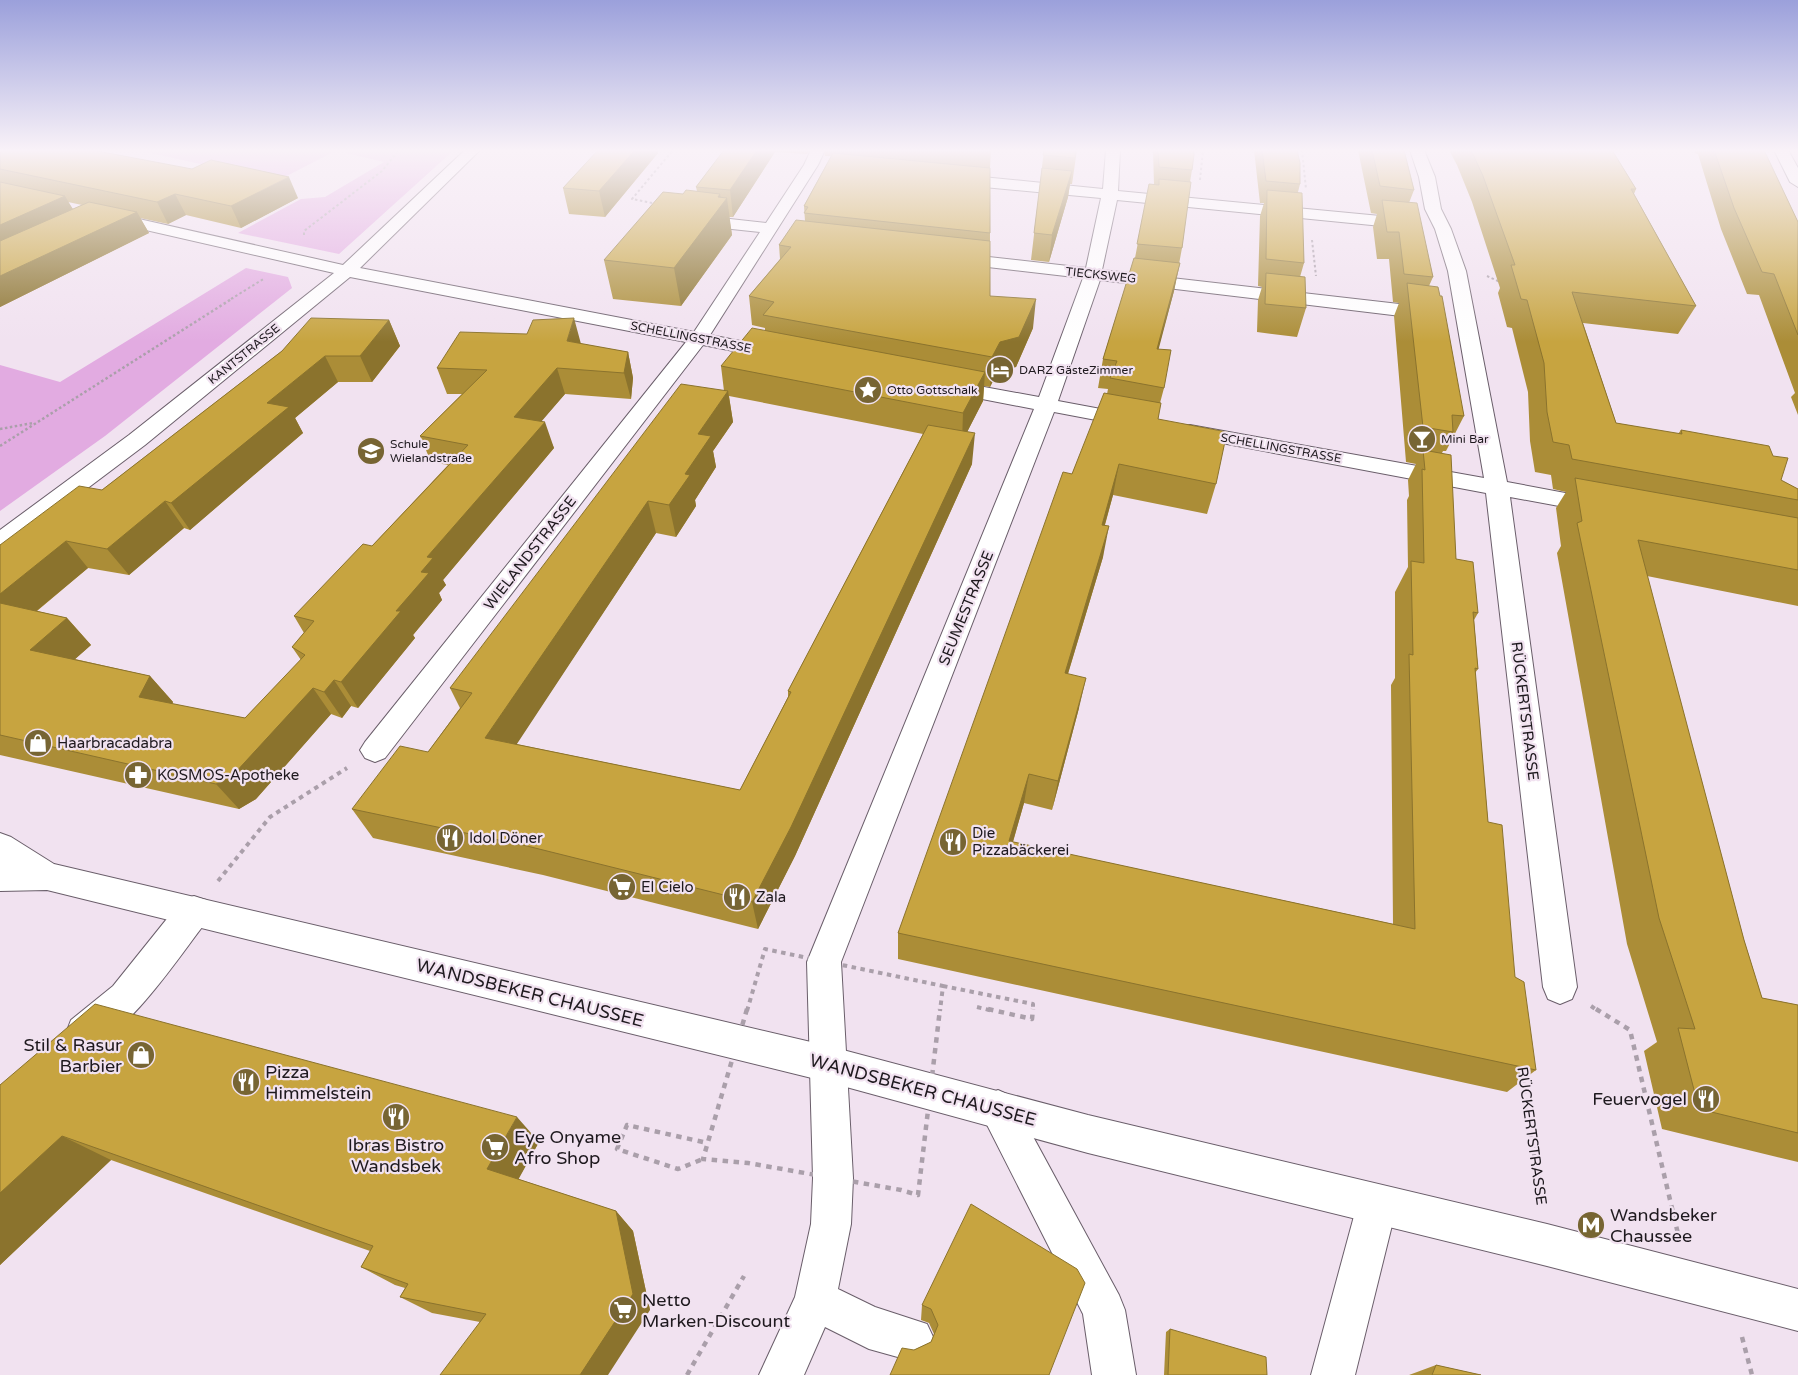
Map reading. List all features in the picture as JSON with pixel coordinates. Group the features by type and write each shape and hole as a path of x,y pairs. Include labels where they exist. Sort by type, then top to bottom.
{"street":[{"name":"KANTSTRASSE","path":"0,542 137,440 347,271 406,214"},
{"name":"WIELANDSTRASSE","path":"375,750 699,338 779,214"},
{"name":"SEUMESTRASSE","path":"780,1375 815,1300 831,1224 832,1178 824,962 1035,436 1093,274 1106,214"},
{"path":"1320,214 1440,226"},
{"name":"RÜCKERTSTRASSE","path":"1435,214 1443,229 1457,271 1497,488 1560,987"},
{"name":"SCHELLINGSTRASSE","path":"95,216 347,271 796,357"},
{"path":"670,217 767,233 784,239"},
{"name":"TIECKSWEG","path":"939,256 1319,299 1467,318"},
{"name":"SCHELLINGSTRASSE","path":"931,383 1613,509"},
{"name":"WANDSBEKER CHAUSSEE","path":"0,846 47,876"},
{"name":"WANDSBEKER CHAUSSEE","path":"0,877 47,876 194,911 828,1064 1088,1134 1547,1245 1798,1310"},
{"path":"59,1055 125,998 194,911"},
{"path":"998,1109 1104,1310 1114,1375"},
{"path":"1333,1375 1377,1204"},
{"path":"815,1300 869,1327 912,1339"}],"path":[{"path":"0,446 305,252 304,231 326,214"},
{"path":"1308,214 1319,299"},
{"path":"0,429 36,422"},
{"path":"194,911 270,817 375,750"},
{"path":"760,970 766,950 795,956"},
{"path":"875,973 1033,1004 1032,1018 977,1006"},
{"path":"940,1012 943,986"},
{"path":"1560,987 1630,1030 1690,1282"},
{"name":"RÜCKERTSTRASSE","path":"1522,1068 1547,1245"},
{"path":"703,1142 627,1125 617,1149 678,1169 703,1159 748,1163"},
{"path":"703,1159 714,1126"},
{"path":"901,1190 918,1195 920,1183"},
{"path":"687,1375 744,1276"}],"shaded area":[{"path":"273,214 383,214 339,254 238,233"},
{"path":"246,268 288,277 292,288 105,436 0,511 0,365 60,382"}],"building":[{"path":"0,214 24,214 0,225"},
{"path":"61,214 132,214 0,276 0,241"},
{"path":"644,214 715,214 674,268 604,260"},
{"path":"815,214 990,214 990,233"},
{"path":"1036,214 1059,214 1052,235 1034,233"},
{"path":"1143,214 1187,214 1182,248 1137,244"},
{"path":"1267,214 1303,214 1304,263 1266,259"},
{"path":"1384,214 1419,214 1433,277 1404,274 1399,232 1387,232"},
{"path":"1497,214 1645,214 1696,306 1572,292 1616,423 1682,434 1681,430 1769,446 1773,456 1788,458 1781,480 1798,489 1798,500 1572,459 1569,445 1553,442 1547,412 1544,363 1527,300 1521,299 1511,265 1515,265"},
{"path":"1737,214 1794,214 1798,222 1798,335 1774,274 1762,272"},
{"path":"796,220 990,241 990,296 1036,299 1019,337 1000,342 992,357 763,315 774,302 749,296 791,247 779,245"},
{"path":"1134,258 1180,263 1157,349 1171,350 1164,388 1110,378 1117,361 1103,359"},
{"path":"1266,273 1305,277 1306,308 1265,304"},
{"path":"1407,283 1438,287 1440,296 1442,296 1464,416 1452,415 1453,432 1423,427"},
{"path":"311,318 389,320 360,356 325,356 267,403 289,407 171,503 165,501 107,549 66,541 0,594 0,545 79,486 102,490 282,351"},
{"path":"574,318 567,341 628,352 624,373 557,368 514,417 545,422 427,557 433,558 421,572 429,573 396,611 401,611 341,682 334,680 324,692 313,688 234,774 216,784 0,735 0,603 67,618 30,650 150,676 139,697 245,718 305,655 292,647 314,621 294,616 363,544 372,546 468,445 420,436 487,370 437,368 460,332 527,334 533,320"},
{"path":"752,328 985,372 963,413 721,366"},
{"path":"681,384 728,391 698,434 711,436 685,474 690,475 669,505 648,501 485,738 740,790 791,692 788,691 928,425 975,433 791,827 752,902 527,846 352,809 400,746 428,752 472,693 450,688"},
{"path":"1104,393 1161,403 1158,419 1227,432 1216,484 1119,464 1102,525 1109,526 1065,673 1086,678 1058,781 1029,774 1009,841 1415,929 1409,654 1413,655 1411,561 1424,563 1422,469 1425,470 1423,450 1451,455 1456,559 1473,562 1478,613 1473,612 1478,669 1475,668 1488,822 1502,825 1515,977 1524,982 1536,1070 898,933 1063,472 1072,474"},
{"path":"1575,478 1798,518 1798,570 1638,540 1744,940 1762,998 1798,1005 1798,1133 1699,1109 1678,1028 1695,1029 1659,918 1577,523 1582,521"},
{"path":"95,1004 517,1117 487,1169 616,1211 633,1294 580,1375 440,1375 486,1314 400,1297 408,1284 361,1267 373,1246 62,1136 0,1193 0,1085"},
{"path":"971,1204 1077,1269 1085,1283 1049,1375 890,1375 902,1348 914,1350 931,1342 938,1325 931,1309 922,1305"},
{"path":"1170,1329 1266,1357 1267,1375 1168,1375"},
{"path":"1436,1365 1481,1375 1432,1375"}],"place":[{"name":"DARZ GästeZimmer","path":"1000,370"},
{"name":"Otto Gottschalk","path":"868,390"},
{"name":"Mini Bar","path":"1422,439"},
{"name":"Schule Wielandstraße","path":"371,451"},
{"name":"Haarbracadabra","path":"38,743"},
{"name":"KOSMOS-Apotheke","path":"138,775"},
{"name":"Idol Döner","path":"450,838"},
{"name":"Die Pizzabäckerei","path":"953,842"},
{"name":"El Cielo","path":"622,887"},
{"name":"Zala","path":"737,897"},
{"name":"Stil & Rasur Barbier","path":"141,1055"},
{"name":"Pizza Himmelstein","path":"246,1082"},
{"name":"Feuervogel","path":"1706,1099"},
{"name":"Ibras Bistro Wandsbek","path":"396,1117"},
{"name":"Eye Onyame Afro Shop","path":"495,1147"},
{"name":"Wandsbeker Chaussee","path":"1591,1225"},
{"name":"Netto Marken-Discount","path":"623,1310"}]}
